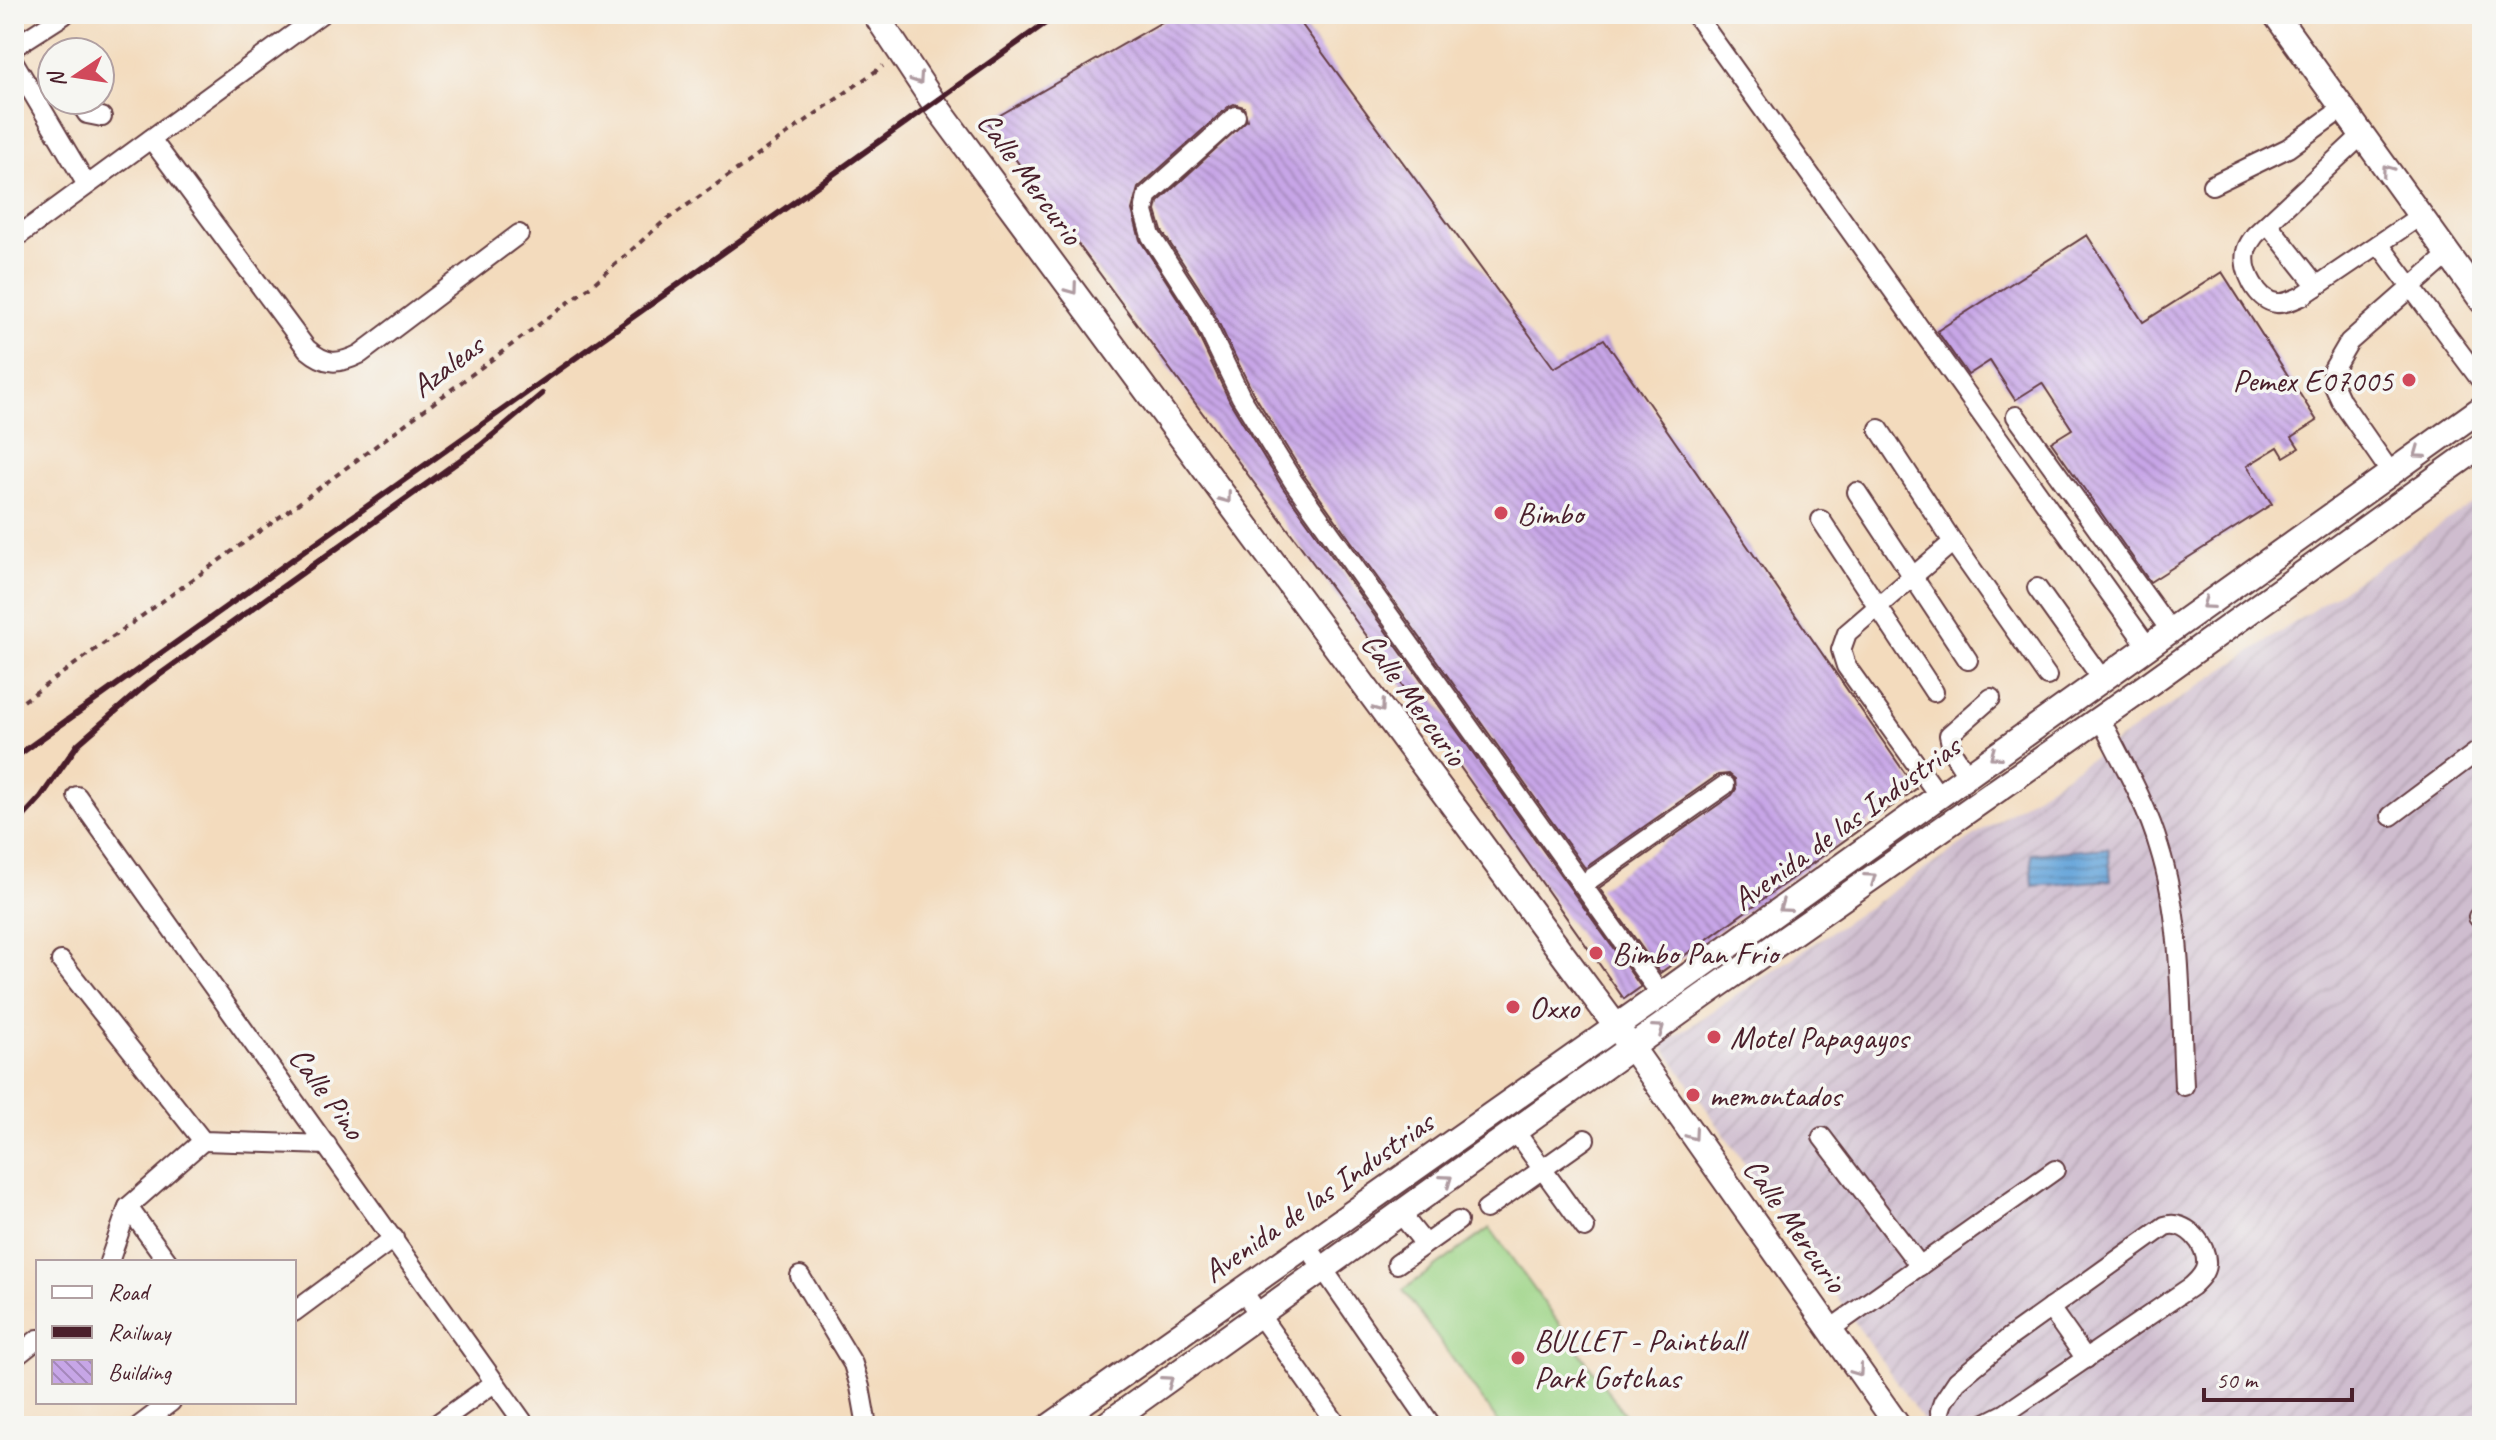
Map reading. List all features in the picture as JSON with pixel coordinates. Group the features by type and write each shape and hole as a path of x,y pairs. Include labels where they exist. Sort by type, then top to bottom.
{"main road":[{"name":"Calle Mercurio","path":"875,14 944,116 1632,1048 1829,1330 1888,1422"},
{"path":"2275,14 2482,301"},
{"name":"Avenida de las Industrias","path":"1050,1426 1688,976 2482,408"},
{"name":"Avenida de las Industrias","path":"1104,1426 1703,996 2482,445"},
{"path":"2111,673 2138,691"},
{"path":"1688,976 1703,996"}],"street":[{"path":"14,239 321,14"},
{"path":"1695,14 2148,647"},
{"path":"14,47 64,15"},
{"path":"14,62 36,89"},
{"path":"2212,185 2288,148 2343,108"},
{"path":"53,116 87,185"},
{"path":"97,116 102,117"},
{"path":"1236,116 1147,196 1144,212 1151,236 1208,326 1241,397 1270,447 1661,995"},
{"path":"2362,135 2255,235 2246,248 2245,262 2250,280 2265,297 2276,303 2302,296 2420,216"},
{"path":"151,139 307,349 319,359 333,364 360,354 519,234"},
{"path":"2268,224 2317,286"},
{"path":"2379,244 2482,382"},
{"path":"2391,473 2341,401 2332,371 2349,342 2448,255"},
{"path":"2016,416 2170,630"},
{"path":"1879,429 2047,676"},
{"path":"1857,492 1968,660"},
{"path":"1821,520 1934,692"},
{"path":"1939,796 1842,658 1841,650 1844,636 1953,542"},
{"path":"2037,588 2111,673"},
{"path":"1967,775 1953,753 1949,735 1991,698"},
{"path":"2100,718 2146,812 2167,874 2176,948 2184,1086"},
{"path":"2391,816 2482,748"},
{"path":"1582,885 1725,785"},
{"name":"Calle Pino","path":"77,796 526,1426"},
{"path":"61,961 203,1141"},
{"path":"1515,1131 1585,1228"},
{"path":"1822,1137 1920,1266"},
{"path":"1486,1209 1585,1139"},
{"path":"110,1260 128,1207 203,1141 327,1145"},
{"path":"1829,1330 2055,1170"},
{"path":"128,1207 167,1260"},
{"path":"1400,1213 1425,1244"},
{"path":"1397,1264 1458,1221"},
{"path":"1941,1426 1940,1411 1949,1389 2010,1337 2165,1226 2179,1224 2186,1227 2206,1259 2206,1267 2192,1286 2006,1413 1980,1426"},
{"path":"296,1311 394,1238"},
{"path":"1306,1244 1432,1426"},
{"path":"800,1276 853,1364 867,1426"},
{"path":"1242,1290 1338,1426"},
{"path":"2050,1308 2086,1359"},
{"path":"14,1358 36,1341"},
{"path":"434,1426 494,1383"},
{"path":"139,1426 168,1404"}],"path":[{"name":"Azaleas","path":"14,708 516,342 592,285 662,223 901,53"}],"shaded area":[{"path":"2482,497 2482,1426 1927,1426 1662,1045"}],"green space":[{"name":"BULLET - Paintball Park Gotchas","path":"1490,1228 1633,1426 1501,1426 1403,1290"}],"water":[{"path":"2108,848 2111,880 2033,886 2031,854"}],"building":[{"name":"Bimbo","path":"1176,14 1294,14 1554,368 1604,339 1916,789 1660,973 1599,888 1732,795 1736,789 1735,779 1729,774 1718,775 1585,868 1303,474 1252,391 1209,303 1162,231 1156,211 1158,202 1247,120 1244,107 1234,104 1228,107 1138,188 1132,210 1140,240 1189,316 1230,402 1283,488 1641,987 1624,999 1383,658 988,122"},
{"path":"2087,235 2143,322 2222,272 2317,421 2292,437 2299,448 2284,457 2278,447 2247,466 2272,504 2150,582 2051,442 2072,429 2042,383 2015,400 1990,361 1968,375 1937,331"}],"railway":[{"path":"14,758 1058,14"},
{"path":"14,827 41,797 78,744 148,683 480,446 542,394"}],"place":[{"name":"Pemex E07005","path":"2409,380"},
{"name":"Bimbo","path":"1501,513"},
{"name":"Bimbo Pan Frio","path":"1596,953"},
{"name":"Oxxo","path":"1513,1007"},
{"name":"Motel Papagayos","path":"1714,1037"},
{"name":"memontados","path":"1693,1095"},
{"name":"BULLET - Paintball Park Gotchas","path":"1518,1358"}]}
